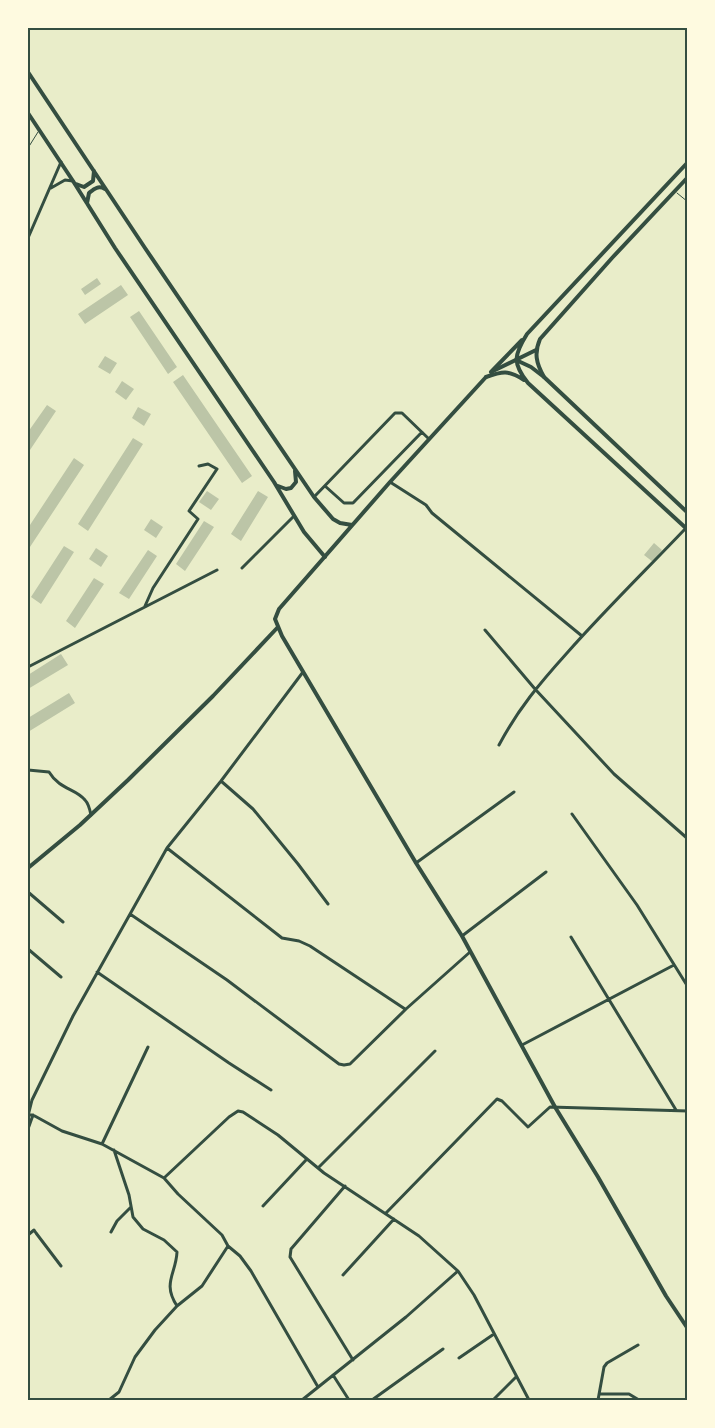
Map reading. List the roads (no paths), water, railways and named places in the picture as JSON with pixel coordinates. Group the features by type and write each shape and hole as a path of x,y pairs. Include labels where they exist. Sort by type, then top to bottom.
{"street":[{"path":"28,72 314,498 333,519 340,523 352,525"},
{"path":"28,113 274,482 304,532 325,557"},
{"path":"28,238 61,162"},
{"path":"688,162 390,482 279,609 275,619 282,636 416,863 462,936 555,1107 598,1177 666,1296 688,1329"},
{"path":"50,188 65,180 84,187 93,181 93,169"},
{"path":"544,377 537,366 536,350 540,338 688,177"},
{"path":"88,205 89,193 102,187 107,190"},
{"path":"499,745 515,716 535,688 606,609 687,529 528,383 519,372 516,360 519,347 527,334"},
{"path":"491,372 536,350"},
{"path":"516,360 544,377 688,513"},
{"path":"486,377 502,372 513,373 528,383"},
{"path":"314,498 395,413 402,413 429,439"},
{"path":"325,486 344,503 353,503 422,432"},
{"path":"144,606 153,588 198,519 189,511 217,469 208,464 199,466"},
{"path":"274,482 279,487 291,488 296,482 295,470"},
{"path":"390,482 426,505 432,513 582,636"},
{"path":"242,568 294,516"},
{"path":"28,667 217,570"},
{"path":"28,868 92,815 213,696 278,627"},
{"path":"485,630 614,774 688,839"},
{"path":"303,671 167,848 97,972 32,1100 28,1115 33,1115 62,1131 102,1144 164,1178 184,1200 222,1235 228,1246 240,1256 251,1271 318,1387"},
{"path":"28,770 49,772 63,787 84,798 92,815"},
{"path":"221,780 253,809 328,904"},
{"path":"416,863 514,792"},
{"path":"572,814 637,905 688,987"},
{"path":"167,848 282,938 299,941 310,946 406,1009"},
{"path":"462,936 546,872"},
{"path":"28,892 63,922"},
{"path":"130,914 227,980 339,1064 344,1065 350,1064 406,1009 470,952"},
{"path":"571,937 676,1110"},
{"path":"28,949 61,977"},
{"path":"522,1045 674,965"},
{"path":"97,972 271,1090"},
{"path":"102,1144 148,1047"},
{"path":"318,1168 435,1050"},
{"path":"386,1213 494,1100 502,1101 528,1127 550,1107 688,1111"},
{"path":"164,1178 229,1117 238,1111 243,1112 278,1136 306,1160 419,1236 458,1271 474,1294 529,1400"},
{"path":"28,1129 33,1115"},
{"path":"114,1150 122,1170 133,1217 139,1225 164,1240 177,1252 169,1283 177,1306"},
{"path":"263,1206 306,1160"},
{"path":"345,1186 290,1248 290,1257 353,1360"},
{"path":"111,1232 117,1221 131,1206"},
{"path":"343,1275 394,1219"},
{"path":"28,1235 34,1230 61,1266"},
{"path":"109,1400 119,1392 135,1357 155,1330 177,1306 202,1286 228,1246"},
{"path":"302,1400 406,1317 458,1271"},
{"path":"459,1358 494,1334"},
{"path":"598,1400 604,1367 607,1363 638,1345"},
{"path":"372,1400 442,1349"},
{"path":"333,1375 349,1400"},
{"path":"493,1400 516,1377"},
{"path":"600,1394 629,1394 639,1400"}],"lane":[{"path":"28,148 39,130"},
{"path":"674,191 688,202"}]}
